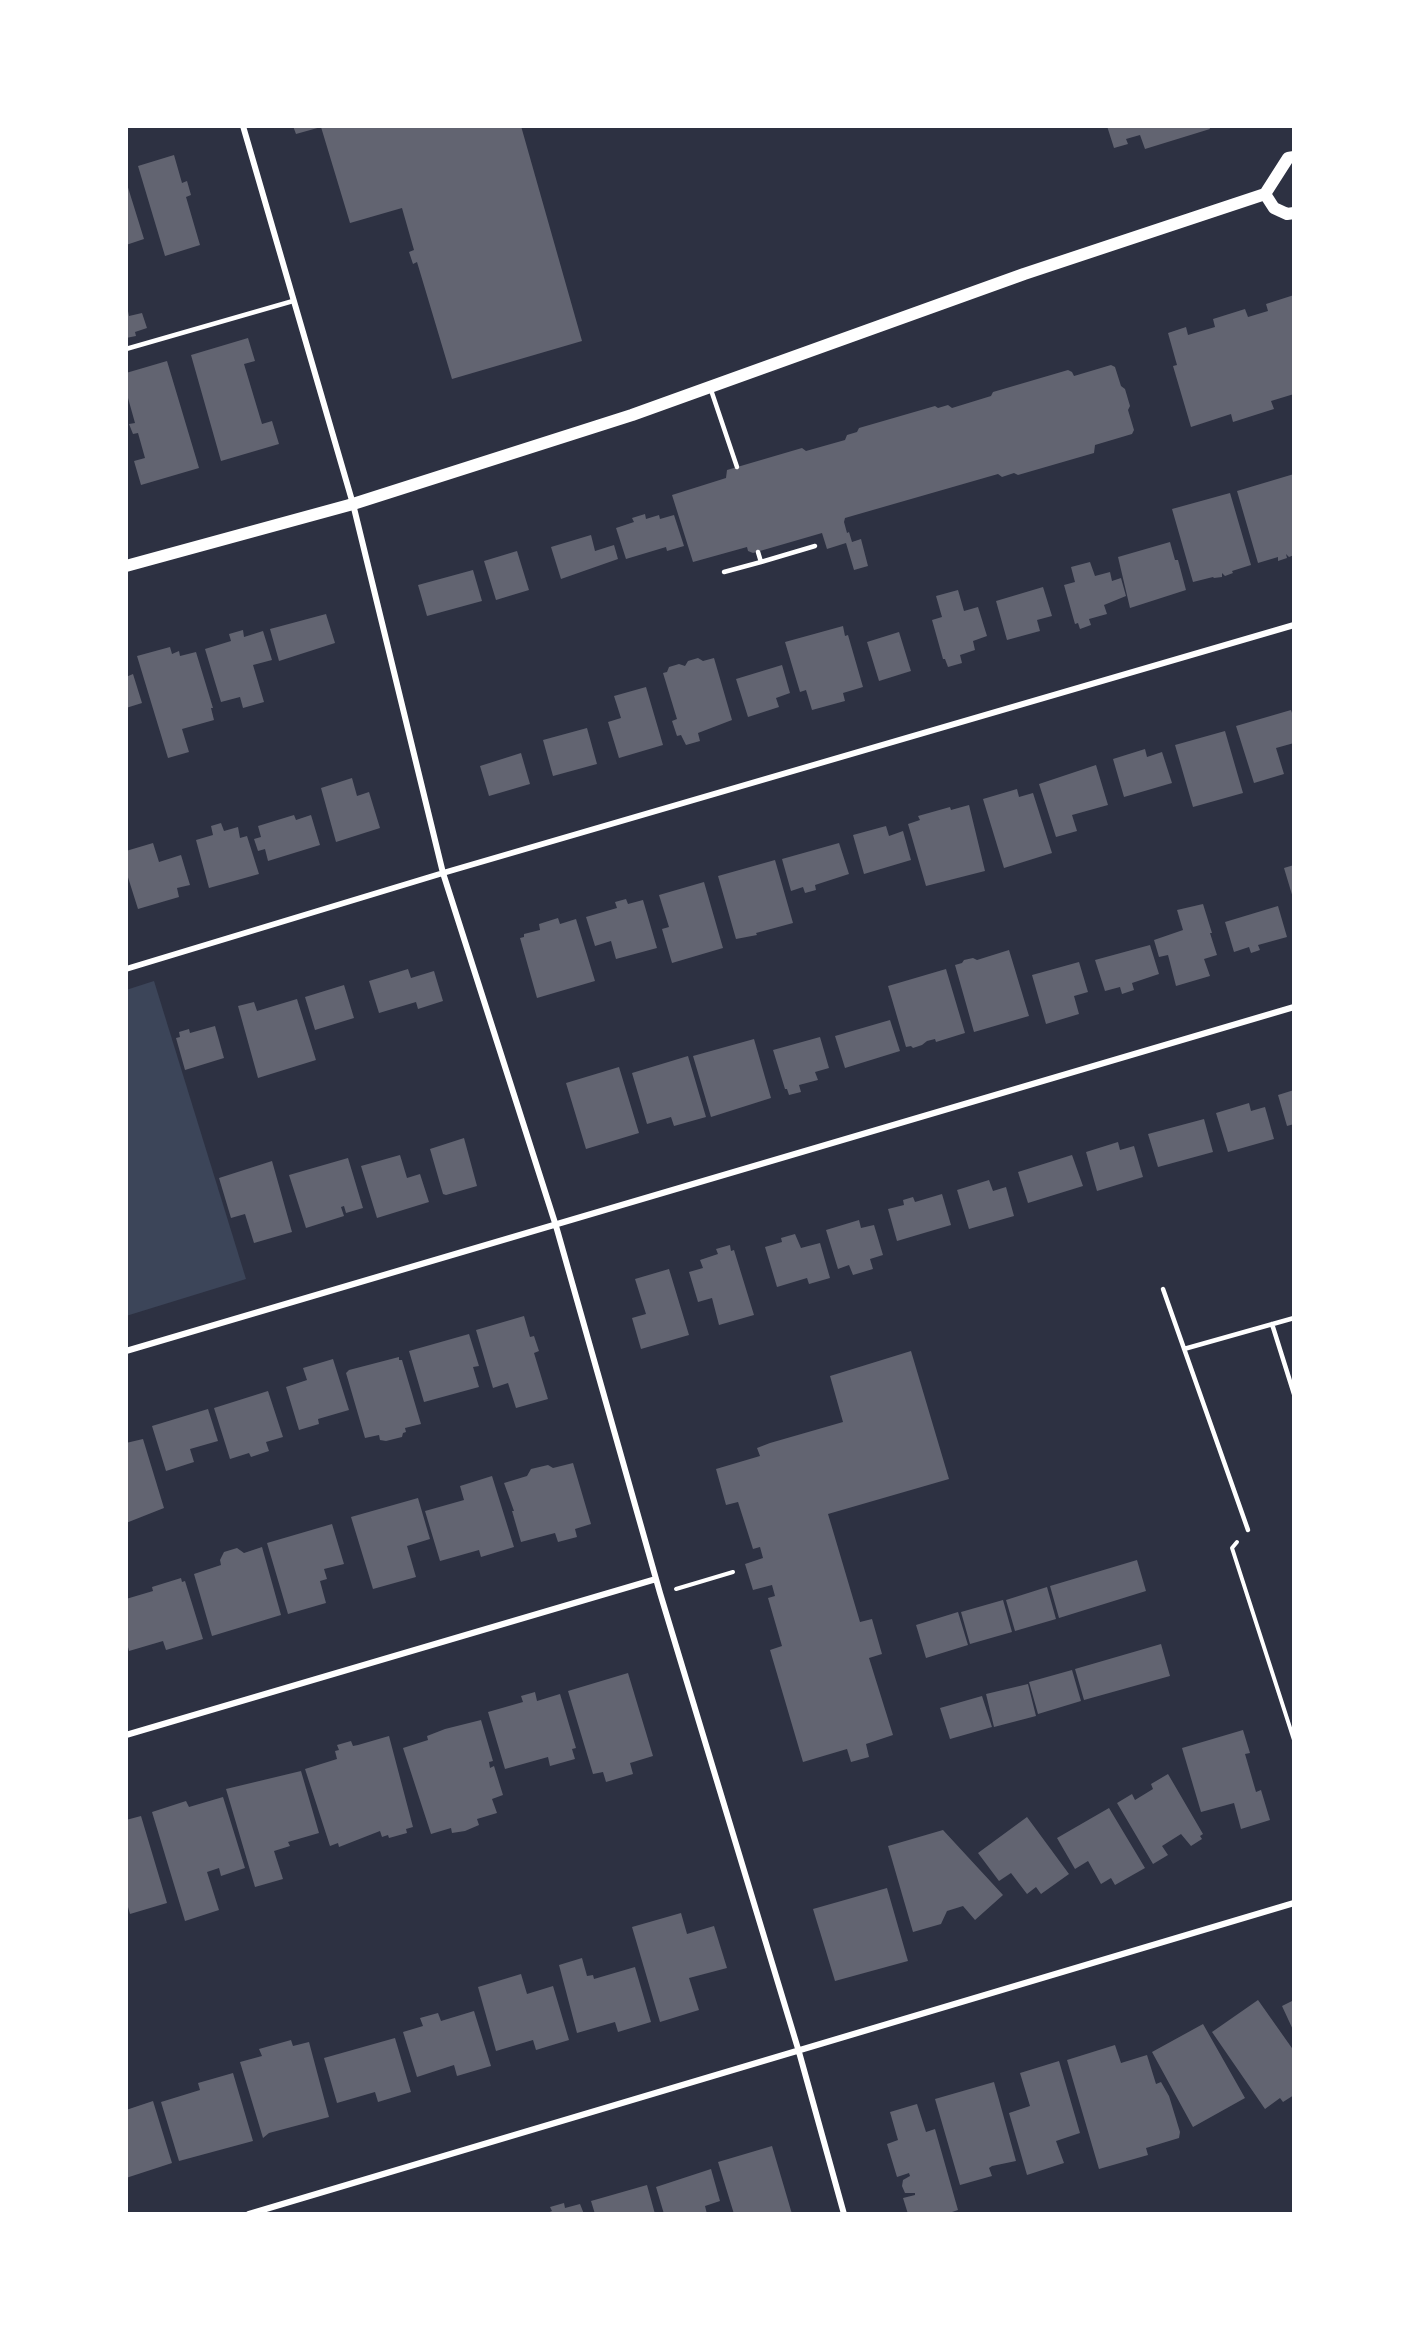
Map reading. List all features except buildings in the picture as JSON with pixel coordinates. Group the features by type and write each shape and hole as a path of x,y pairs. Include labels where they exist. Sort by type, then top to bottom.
{"main road":[{"path":"126,566 352,504 710,387 1024,274 1265,194 1288,158 1294,157"},
{"path":"1265,194 1274,208 1287,214 1294,213"}],"street":[{"path":"243,126 352,504 443,873 556,1226 660,1593 799,2052 844,2214"},
{"path":"126,969 443,873 1294,625"},
{"path":"126,1351 1294,1007"},
{"path":"126,1735 656,1579"},
{"path":"249,2214 1294,1903"}],"lane":[{"path":"126,350 293,301"},
{"path":"710,387 737,467"},
{"path":"724,572 815,546"},
{"path":"758,552 761,562"},
{"path":"1163,1289 1248,1530"},
{"path":"1184,1350 1294,1318"},
{"path":"1272,1324 1294,1394"}],"path":[{"path":"1248,1530 1232,1548 1294,1740"},
{"path":"660,1593 733,1572"}],"shaded area":[{"path":"154,981 246,1279 126,1316 126,990"}]}
